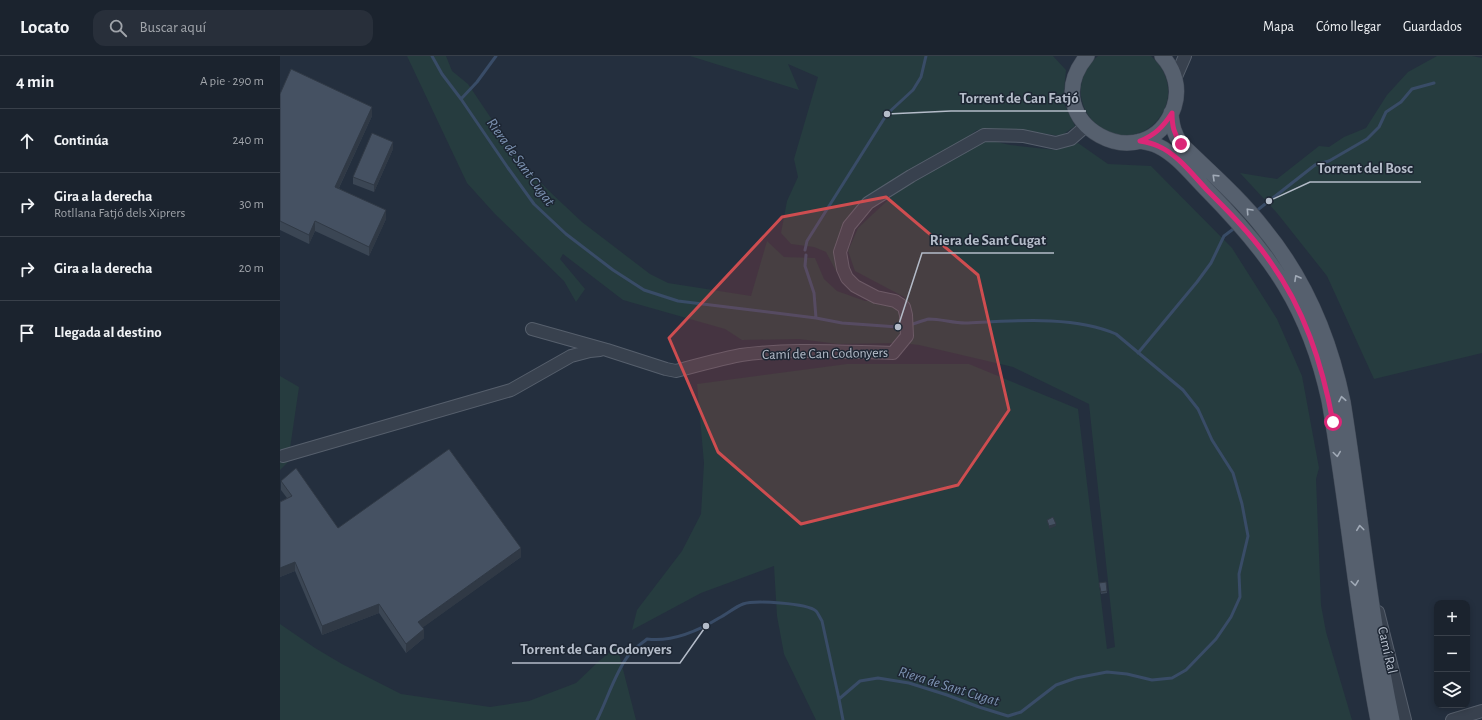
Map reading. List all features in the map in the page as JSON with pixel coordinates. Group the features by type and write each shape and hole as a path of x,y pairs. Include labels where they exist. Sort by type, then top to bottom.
{"main road":[{"path":"1073,56 1076,72 1073,84 1073,96 1079,117 1086,126 1103,139 1124,143 1140,141 1158,132 1172,113"},
{"path":"1076,72 1087,56"},
{"path":"1162,56 1172,69 1177,89 1172,113 1172,125 1177,139 1233,194 1258,234 1302,315 1313,343 1324,378 1333,422 1363,638 1378,720"},
{"path":"1140,141 1156,145 1170,153 1222,204 1287,260 1318,318 1333,360 1347,425 1368,581 1392,720"}],"street":[{"path":"1175,79 1185,56"},
{"name":"Camí de Can Codonyers","path":"532,329 676,371 741,355 806,351 893,352 907,336 904,307 895,301 876,297 855,286 847,278 843,269 840,252 849,226 868,204 911,176 984,135 1023,136 1056,143 1071,139 1086,126"},
{"path":"282,456 511,390 571,356 590,351 607,350"},
{"name":"Camí Ral","path":"1368,581 1382,622 1405,720"},
{"path":"1452,720 1482,711"}],"highlighted area":[{"path":"886,197 978,275 1009,410 958,485 801,524 718,452 669,338 782,217"}],"green space":[{"path":"407,56 446,56 452,71 468,84 520,161 582,222 650,274 668,283 751,296 767,241 784,257 815,258 824,279 837,291 865,301 906,298 855,271 848,251 858,228 903,186 842,231 835,250 836,271 826,252 814,247 791,244 781,233 787,201 798,177 794,159 818,77 788,64 799,90 690,56 1053,56 1066,70 1063,101 1075,126 1061,136 1032,132 977,130 910,180 988,140 1010,145 1056,150 1078,143 1108,164 1151,166 1232,248 1277,319 1302,376 1319,468 1316,479 1321,605 1326,632 1352,720 816,720 784,654 777,616 774,566 701,593 632,630 637,610 682,551 701,514 704,463 697,384 847,364 969,364 1078,409 1107,649 1115,647 1089,404 1013,367 919,345 901,343 838,344 799,339 742,340 725,329 623,300 563,254 560,259 585,289 576,302 564,281 495,214 467,183"},
{"path":"1098,56 1151,56 1164,72 1168,90 1166,106 1158,120 1146,130 1130,135 1114,134 1097,125 1091,119 1082,100 1081,85 1087,69"},
{"path":"1437,56 1472,56 1482,58 1482,353 1374,379 1327,276 1277,213 1240,173 1277,179 1319,146 1329,147 1344,137 1366,128 1387,95 1408,72"},
{"path":"280,376 299,387 288,462 280,470"},
{"path":"280,624 342,664 401,694 490,707 529,701 576,683 617,646 636,720 280,720"}],"building":[{"path":"291,69 372,107 335,187 386,210 369,247 315,221 309,235 280,221 280,94"},
{"path":"372,133 393,142 374,185 353,177"},
{"path":"449,449 521,548 418,622 424,629 406,644 379,604 322,626 295,562 280,568 280,502 292,496 281,481 296,468 338,528"},
{"path":"1053,517 1056,524 1049,526 1047,520"},
{"path":"1106,582 1107,591 1101,592 1099,583"}],"waterway":[{"name":"Riera de Sant Cugat","path":"432,56 442,74 534,204 566,234 613,270 644,290 678,301 816,318 842,323 898,327 903,326"},
{"path":"461,99 477,82 496,56"},
{"path":"805,250 807,241 887,114 913,90 921,77 926,56"},
{"path":"1255,212 1315,165 1329,161 1367,139 1379,127 1386,112 1401,102 1412,89 1434,83"},
{"path":"1138,353 1211,263 1224,236 1236,227"},
{"path":"806,255 805,266 814,293 816,318"},
{"name":"Riera de Sant Cugat","path":"843,720 839,699 860,681 878,678 909,683 1008,716 1021,712 1056,685 1076,678 1107,672 1127,674 1152,680 1172,678 1186,670 1216,639 1231,617 1240,597 1239,574 1248,536 1242,504 1233,473 1212,440 1198,409 1183,390 1116,334 1081,324 1042,321 965,323 929,319 908,325"},
{"path":"597,720 623,663 632,651 647,639 666,639 694,631 711,623 740,605 758,602 792,604 811,608 816,611 822,621 839,699"}],"place":[{"name":"Torrent de Can Fatjó","path":"887,114"},
{"name":"Torrent del Bosc","path":"1269,201"},
{"name":"Riera de Sant Cugat","path":"898,327"},
{"name":"Torrent de Can Codonyers","path":"706,626"}],"route":[{"path":"1181,144 1174,132 1172,125 1172,113 1158,132 1140,141 1156,145 1174,156 1222,204 1269,259 1302,315 1318,357 1333,422"}]}
